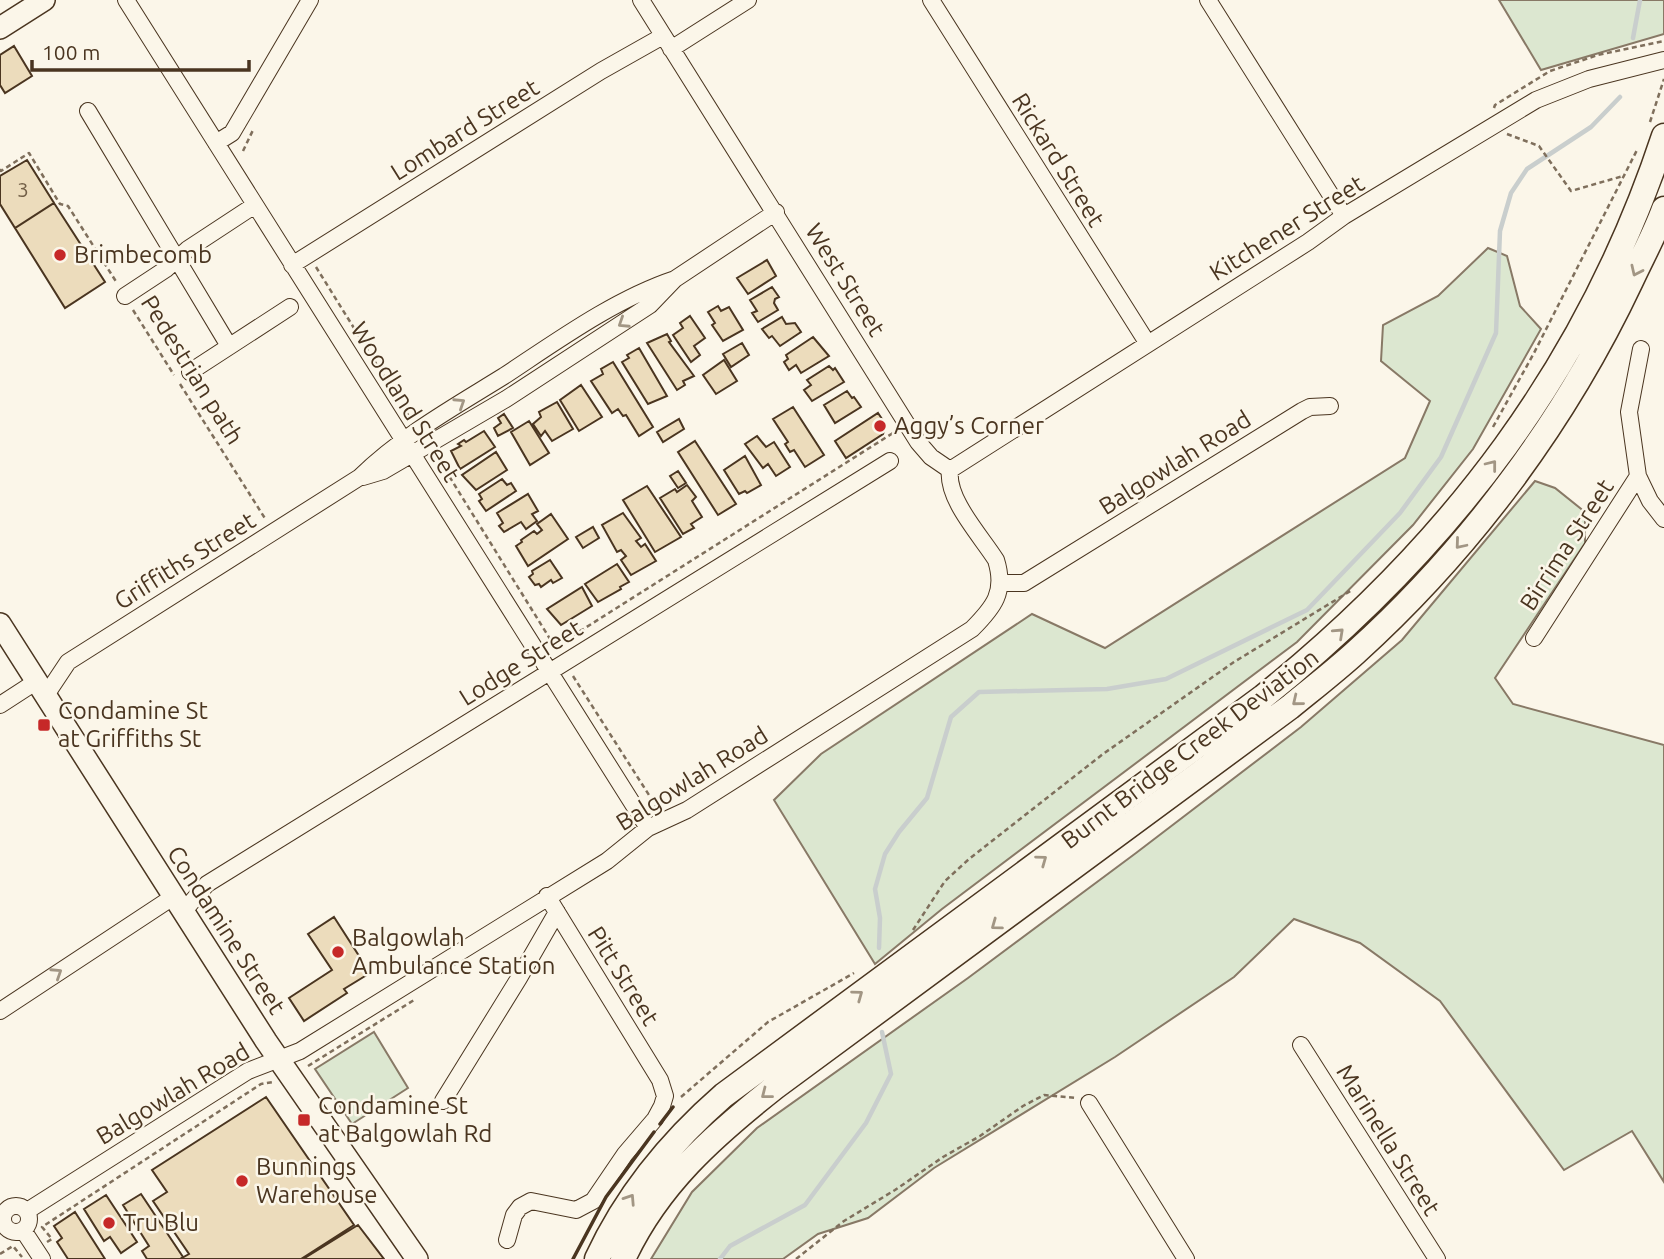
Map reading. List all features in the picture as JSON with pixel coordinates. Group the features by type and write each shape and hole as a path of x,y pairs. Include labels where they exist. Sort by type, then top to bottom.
{"highway":[{"name":"Burnt Bridge Creek Deviation","path":"597,1259 612,1227 652,1168 688,1126 724,1095 1264,696 1336,637 1385,590 1475,487 1528,415 1556,371 1612,266 1637,209 1650,136"},
{"name":"Burnt Bridge Creek Deviation","path":"623,1259 646,1218 685,1164 744,1111 1268,724 1354,654 1398,612 1493,505 1543,437 1607,332 1664,209"}],"main road":[{"path":"0,27 44,0"},
{"name":"Condamine Street","path":"0,624 278,1059 417,1259"}],"street":[{"name":"Woodland Street","path":"126,0 648,828"},
{"path":"216,144 232,133 310,0"},
{"name":"West Street","path":"641,0 918,442 931,457 950,470"},
{"name":"Lombard Street","path":"292,265 601,71 667,42 748,0"},
{"name":"Rickard Street","path":"931,0 1148,344"},
{"path":"1213,2 1344,216"},
{"name":"Kitchener Street","path":"950,470 1308,242 1344,216 1536,100 1572,85 1662,61"},
{"path":"88,111 229,346"},
{"path":"125,296 254,205"},
{"name":"Griffiths Street","path":"360,477 383,471 506,400 650,305 675,279 776,212"},
{"name":"Griffiths Street","path":"0,705 41,688 68,662 360,477 403,440 538,354 645,289 675,279"},
{"path":"190,372 290,307"},
{"path":"1641,348 1629,412 1638,476 1650,501 1664,519"},
{"name":"Balgowlah Road","path":"27,1211 248,1071 300,1051 607,861 648,828 687,810 972,629 989,612 1001,583 1024,583 1302,411 1310,407 1330,406"},
{"name":"Lodge Street","path":"0,1011 178,904 890,461"},
{"path":"950,470 951,488 956,500 996,560 1001,583"},
{"name":"Birrima Street","path":"1534,638 1638,476"},
{"name":"Pitt Street","path":"507,1240 514,1214 531,1201 576,1210 593,1201 625,1154 655,1119 665,1096 660,1080 547,896"},
{"path":"443,1101 557,912"},
{"name":"Marinella Street","path":"1301,1045 1437,1259"},
{"path":"1089,1103 1186,1259"},
{"path":"20,1206 27,1211 29,1223 23,1230 11,1231 2,1227 7,1209 20,1206"},
{"path":"23,1230 38,1252"}],"path":[{"path":"1490,433 1535,353 1625,175 1650,136 1664,79"},
{"path":"1490,128 1539,146 1571,191 1625,175"},
{"name":"Pedestrian path","path":"0,169 1,171 29,153 60,204 68,206 273,532"},
{"name":"Lodge Street","path":"555,647 893,433"},
{"path":"912,931 945,881 969,859 1103,754 1234,662 1360,585"},
{"path":"570,670 656,806"},
{"path":"676,1102 768,1022 863,967"},
{"path":"0,1254 13,1246 21,1258 38,1252 52,1240 42,1227 261,1084 276,1082"},
{"path":"796,1259 844,1221 1044,1095 1070,1096 1089,1103"}],"green space":[{"path":"1499,0 1664,0 1664,34 1541,70"},
{"path":"1488,248 1507,256 1520,306 1541,329 1473,449 1413,525 1297,642 942,909 875,964 774,800 821,754 1032,614 1105,648 1405,458 1430,401 1381,361 1383,325 1438,296"},
{"path":"1535,481 1555,488 1585,512 1585,543 1495,678 1513,704 1664,745 1664,1182 1632,1131 1564,1170 1440,1001 1360,943 1294,919 1234,977 1115,1057 934,1168 868,1218 818,1234 783,1259 651,1259 692,1192 757,1128 968,978 1136,853 1301,727 1402,640"},
{"path":"374,1032 408,1088 352,1124 315,1069"}],"building":[{"path":"14,46 32,76 5,93 0,85 0,55"},
{"name":"Brimbecomb","path":"27,160 54,203 15,228 0,204 0,176"},
{"name":"Brimbecomb","path":"54,203 105,282 65,308 15,228"},
{"path":"767,260 776,276 748,294 737,278"},
{"path":"772,287 779,297 774,303 778,310 758,322 752,313 757,311 750,300"},
{"path":"718,306 721,311 729,307 743,330 723,341 712,325 715,323 708,312"},
{"path":"690,316 705,338 694,346 700,355 691,362 673,335 683,328 680,323"},
{"path":"782,317 786,324 795,323 801,332 780,346 762,329"},
{"path":"667,334 671,341 669,342 694,376 683,381 685,385 677,390 647,343"},
{"path":"813,337 829,356 801,373 796,365 789,370 784,362 788,359 786,355"},
{"path":"742,343 749,355 731,367 723,354"},
{"path":"639,348 667,396 648,404 622,362 629,358 627,355"},
{"path":"724,360 737,381 716,394 703,375"},
{"path":"613,362 653,427 639,436 626,415 623,416 618,409 612,413 591,381 603,374 601,369"},
{"path":"829,366 833,370 835,368 844,382 812,401 804,390 811,385 807,380"},
{"path":"581,385 602,417 579,431 560,400"},
{"path":"847,391 861,407 835,423 824,405"},
{"path":"557,402 573,429 552,441 545,431 541,436 533,424 541,417 539,412"},
{"path":"793,407 824,455 805,467 794,450 790,452 785,444 788,442 773,419"},
{"path":"878,413 886,425 883,434 846,458 835,441"},
{"path":"504,414 513,428 498,436 494,428 501,423 498,418"},
{"path":"679,419 684,429 663,442 657,432"},
{"path":"529,421 549,453 530,465 511,432"},
{"path":"484,431 495,447 460,469 451,451 461,446 458,444 464,440 466,442"},
{"path":"757,436 766,447 774,442 790,467 776,476 768,464 763,468 745,444"},
{"path":"695,441 736,504 718,515 678,452"},
{"path":"496,452 507,470 476,490 462,475"},
{"path":"745,456 761,485 747,493 745,491 739,494 724,470"},
{"path":"678,471 686,483 678,488 670,476"},
{"path":"502,479 507,485 511,483 516,491 486,511 479,501 482,499 479,494"},
{"path":"687,485 696,497 692,501 702,517 691,524 694,528 683,534 660,498"},
{"path":"647,486 681,537 655,552 623,500"},
{"path":"528,494 538,511 532,514 537,521 526,529 521,522 504,532 499,526 503,523 497,513"},
{"path":"623,513 641,538 636,541 641,547 645,544 656,561 631,575 621,560 626,556 621,550 617,552 602,525"},
{"path":"551,514 568,539 528,566 516,546 534,531 537,534 542,530 537,524"},
{"path":"593,527 599,538 583,548 576,537"},
{"path":"550,560 562,578 553,583 551,580 541,587 539,584 535,585 529,577 533,574 532,571"},
{"path":"617,564 629,582 598,602 585,584"},
{"path":"582,587 592,606 561,625 547,609"},
{"name":"Balgowlah Ambulance Station","path":"334,917 370,973 344,989 347,993 304,1021 289,998 332,970 308,934"},
{"name":"Bunnings Warehouse","path":"266,1097 354,1225 301,1259 180,1259 189,1254 153,1201 167,1192 152,1170"},
{"path":"141,1194 183,1257 180,1259 147,1259 142,1251 149,1246 123,1205"},
{"name":"Tru Blu","path":"106,1195 137,1242 121,1253 110,1237 104,1241 84,1209"},
{"path":"75,1212 105,1259 68,1259 57,1242 62,1238 54,1226"},
{"path":"358,1225 384,1259 303,1259"}],"waterway":[{"path":"1633,38 1640,0"},
{"path":"879,948 880,918 875,889 885,854 927,798 951,717 979,692 1107,689 1166,679 1307,610 1400,513 1441,457 1496,333 1500,231 1511,193 1527,169 1591,127 1620,97"},
{"path":"720,1259 730,1246 805,1205 866,1123 891,1074 882,1032"}],"wall":[{"path":"660,1124 673,1107"},
{"path":"573,1259 606,1197 654,1132"}],"place":[{"name":"Brimbecomb","path":"60,255"},
{"name":"Aggy’s Corner","path":"880,426"},
{"name":"Condamine St at Griffiths St","path":"44,725"},
{"name":"Balgowlah Ambulance Station","path":"338,952"},
{"name":"Condamine St at Balgowlah Rd","path":"304,1120"},
{"name":"Bunnings Warehouse","path":"242,1181"},
{"name":"Tru Blu","path":"109,1223"}]}
